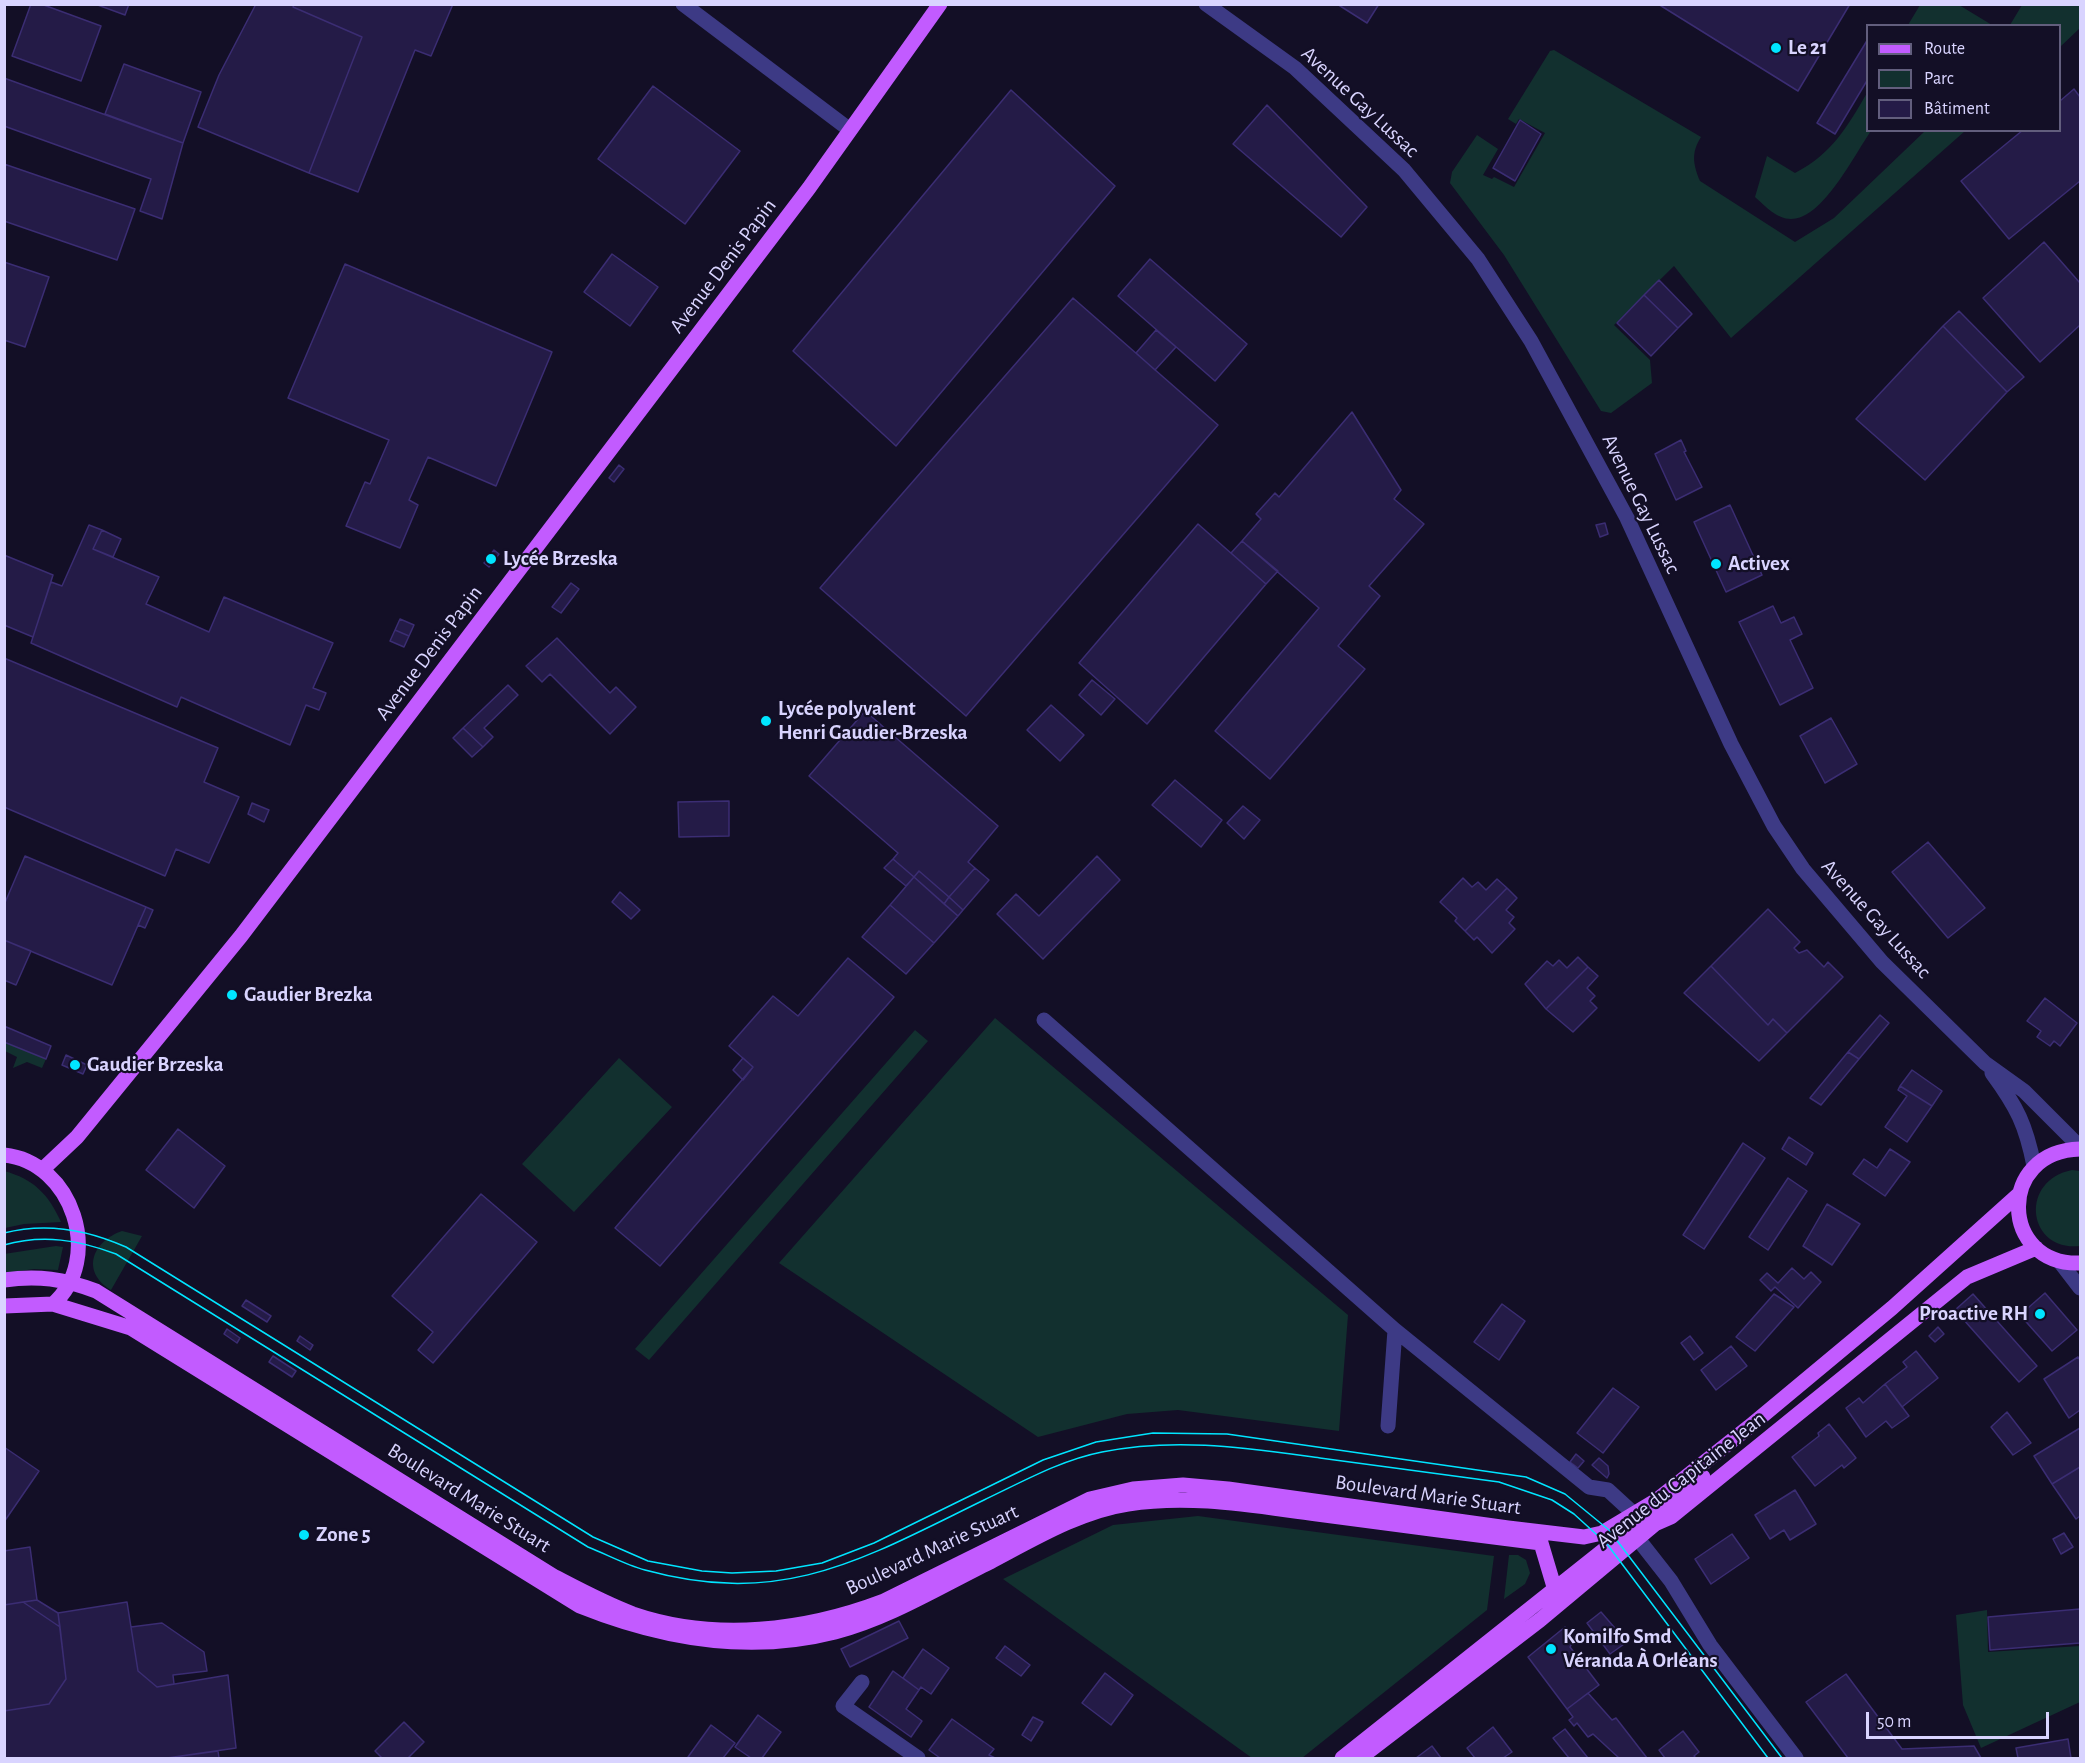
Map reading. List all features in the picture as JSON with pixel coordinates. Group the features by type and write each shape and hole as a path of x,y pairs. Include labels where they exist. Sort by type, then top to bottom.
{"main road":[{"name":"Avenue Denis Papin","path":"43,1169 77,1137 241,936 804,195 940,4"},
{"path":"2080,1148 2065,1149 2048,1155 2034,1166 2024,1179 2019,1194 2018,1214 2024,1233 2036,1248 2060,1262 2080,1263"},
{"path":"4,1155 16,1156 43,1169 55,1180 75,1215 78,1230 77,1258 71,1282 64,1294 53,1304"},
{"name":"Avenue du Capitaine Jean","path":"1360,1758 1540,1620 1657,1500 1892,1308 2019,1194"},
{"name":"Avenue du Capitaine Jean","path":"1342,1758 1555,1590 1607,1539 1671,1517 1966,1277 2036,1248"},
{"name":"Boulevard Marie Stuart","path":"4,1280 44,1277 71,1282 119,1304 555,1577 634,1614 696,1628 745,1631 812,1622 854,1612 884,1601 1090,1499 1133,1490 1183,1485 1607,1539"},
{"path":"4,1306 53,1304 110,1321 147,1337 580,1606 632,1626 694,1639 743,1642 805,1637 834,1632 892,1611 1087,1516 1126,1504 1186,1499 1234,1503 1541,1544 1588,1545 1631,1529"},
{"path":"1541,1544 1555,1590"}],"street":[{"path":"684,4 850,130"},
{"name":"Avenue Gay Lussac","path":"1206,4 1303,76 1404,171 1478,259 1531,340 1627,518 1731,744 1774,826 1803,869 1882,962 1985,1063 2012,1100 2027,1129 2034,1166"},
{"path":"1044,1020 1395,1330 1589,1487 1608,1490 1631,1529 1671,1581 1710,1645 1796,1758"},
{"name":"Avenue Gay Lussac","path":"1985,1063 2024,1090 2080,1148"},
{"path":"2060,1262 2080,1288"},
{"path":"1388,1426 1395,1330"},
{"path":"862,1682 843,1706 918,1758"}],"green space":[{"path":"1920,5 1959,5 1990,24 1909,24"},
{"path":"2022,5 2080,5 2080,28 2061,46 2061,24 2011,24"},
{"path":"1554,50 1701,137 1694,159 1700,181 1795,242 1834,218 1924,132 1964,132 1731,338 1674,266 1614,325 1650,360 1652,383 1611,413 1601,411 1504,255 1450,183 1452,172 1477,135 1498,149 1483,175 1492,179 1494,177 1514,187 1545,133 1519,119 1516,124 1508,119 1550,51"},
{"path":"1866,95 1866,132 1870,132 1837,184 1815,209 1803,216 1791,219 1781,217 1755,197 1767,156 1795,173 1808,166 1829,148 1853,117"},
{"path":"995,1018 1348,1315 1339,1431 1178,1410 1127,1414 1038,1437 779,1263"},
{"path":"915,1030 928,1041 649,1360 635,1349"},
{"path":"5,1042 46,1059 42,1068 27,1062 13,1068 17,1057 5,1051"},
{"path":"619,1058 672,1107 574,1212 522,1164"},
{"path":"2072,1170 2080,1171 2080,1246 2063,1245 2049,1238 2040,1227 2036,1214 2037,1200 2043,1187 2055,1177"},
{"path":"4,1171 15,1174 39,1189 46,1196 61,1222 24,1224 5,1228"},
{"path":"122,1231 142,1236 111,1290 101,1282 96,1274 93,1266 94,1257 104,1242"},
{"path":"56,1246 63,1247 58,1270 34,1269 5,1273 4,1254"},
{"path":"1198,1516 1494,1556 1487,1610 1302,1758 1252,1758 1003,1579 1113,1525"},
{"path":"1509,1555 1518,1555 1526,1560 1530,1573 1525,1584 1504,1599"},
{"path":"1987,1610 1988,1652 2080,1646 2080,1702 1981,1748 1963,1705 1956,1615"}],"building":[{"path":"31,4 41,4 101,26 81,81 12,56"},
{"path":"95,4 129,4 125,15"},
{"path":"256,4 294,4 293,7 362,37 309,173 198,127 219,75"},
{"path":"294,4 453,4 431,56 415,50 358,192 309,173 362,37 293,7"},
{"path":"1337,4 1379,4 1367,23"},
{"name":"Le 21","path":"1658,4 1850,4 1798,91"},
{"path":"1866,42 1866,82 1835,134 1817,123"},
{"path":"124,64 201,92 183,143 105,114"},
{"path":"4,78 183,143 162,219 140,211 151,179 4,126"},
{"path":"653,86 740,151 685,224 598,159"},
{"path":"2074,89 2080,97 2080,181 2009,239 1961,181 2021,132 2061,132 2061,100"},
{"path":"1011,90 1115,186 896,446 793,351"},
{"path":"1267,105 1367,207 1341,237 1233,144"},
{"path":"1520,120 1541,134 1515,181 1493,168"},
{"path":"4,164 135,209 117,260 4,221"},
{"path":"2044,242 2080,283 2080,325 2040,362 1983,298"},
{"path":"612,254 658,287 630,326 584,292"},
{"path":"1150,259 1247,344 1215,381 1118,296"},
{"path":"4,262 49,277 25,347 4,340"},
{"path":"345,264 552,352 496,486 428,457 409,500 418,505 400,548 346,526 365,482 370,484 389,440 288,398"},
{"path":"1659,280 1692,314 1678,328 1644,295"},
{"path":"1644,295 1678,328 1651,356 1617,323"},
{"path":"1073,298 1218,425 966,716 820,588"},
{"path":"1959,311 2024,377 2007,392 1943,326"},
{"path":"1943,326 2007,392 1925,480 1856,419"},
{"path":"1156,330 1176,347 1155,370 1136,353"},
{"path":"1352,412 1401,490 1394,499 1424,524 1369,586 1380,596 1338,646 1365,669 1270,779 1215,731 1319,608 1242,541 1261,519 1256,514 1275,493 1279,497"},
{"path":"1681,440 1686,451 1684,452 1702,487 1676,500 1655,454"},
{"path":"619,465 624,469 614,482 609,478"},
{"path":"1730,505 1762,575 1726,592 1694,522"},
{"path":"1605,523 1608,534 1600,537 1596,525"},
{"path":"1198,524 1266,584 1147,724 1079,663"},
{"path":"89,525 102,530 93,549 159,577 146,604 209,632 224,597 333,643 313,688 326,693 319,710 306,705 290,745 181,697 177,707 31,643 51,582 62,586"},
{"path":"102,530 121,539 113,557 93,549"},
{"path":"1242,541 1278,571 1266,584 1231,553"},
{"path":"494,550 499,554 489,567 484,563"},
{"path":"4,555 53,575 33,637 4,625"},
{"path":"571,583 579,589 561,613 552,607"},
{"path":"1773,606 1781,623 1794,617 1802,634 1790,640 1813,688 1780,705 1739,622"},
{"path":"400,619 414,625 409,636 395,630"},
{"path":"395,630 409,636 404,647 390,641"},
{"path":"557,638 610,693 616,687 636,707 610,734 550,674 542,682 526,666"},
{"path":"4,658 218,748 204,782 239,797 209,863 176,849 165,876 4,807"},
{"path":"1092,680 1115,699 1101,715 1079,695"},
{"path":"508,685 518,695 484,728 493,737 483,747 463,728"},
{"path":"1051,705 1084,735 1060,761 1027,730"},
{"path":"865,711 998,826 968,862 975,868 949,897 919,871 914,877 893,859 898,853 809,776"},
{"path":"1831,718 1857,764 1825,783 1800,736"},
{"path":"463,728 483,747 472,757 453,738"},
{"path":"1175,780 1222,820 1201,847 1152,805"},
{"path":"729,801 729,836 679,837 678,802"},
{"path":"252,803 269,810 264,822 248,814"},
{"path":"1243,806 1260,820 1244,839 1227,823"},
{"path":"1928,842 1985,908 1948,938 1892,872"},
{"path":"25,856 146,907 112,985 4,940 4,905"},
{"path":"1097,856 1120,880 1043,959 997,914 1016,894 1039,916"},
{"path":"893,859 914,877 906,886 884,868"},
{"path":"975,868 989,880 963,910 949,897"},
{"path":"919,871 949,897 944,904 914,877"},
{"path":"914,877 958,916 934,943 890,905"},
{"path":"1463,878 1472,887 1478,882 1486,890 1497,879 1507,888 1465,931 1455,921 1457,918 1440,902"},
{"path":"1507,888 1517,898 1506,910 1514,917 1509,923 1515,929 1492,953 1477,937 1474,940 1465,931"},
{"path":"620,892 640,910 631,919 612,902"},
{"path":"949,897 963,910 958,916 944,904"},
{"path":"890,905 934,943 906,974 862,937"},
{"path":"146,907 153,910 145,928 138,925"},
{"path":"1768,909 1800,942 1794,948 1799,953 1807,950 1824,967 1828,962 1843,977 1787,1033 1773,1019 1768,1025 1711,966"},
{"path":"4,940 31,951 16,985 4,980"},
{"path":"1578,957 1588,967 1546,1009 1525,984 1547,961 1553,966 1559,960 1567,968"},
{"path":"848,958 894,997 660,1266 615,1228 753,1067 729,1046 773,996 798,1016"},
{"path":"1711,966 1768,1025 1773,1019 1787,1033 1759,1061 1684,993"},
{"path":"1588,967 1598,976 1587,988 1595,996 1590,1001 1597,1008 1573,1032 1546,1009"},
{"path":"2045,998 2077,1023 2060,1046 2054,1041 2050,1046 2037,1037 2041,1031 2027,1021"},
{"path":"1880,1015 1889,1023 1859,1059 1848,1052"},
{"path":"4,1026 51,1046 46,1059 4,1042"},
{"path":"1848,1052 1859,1059 1821,1105 1810,1098"},
{"name":"Gaudier Brzeska","path":"66,1055 87,1065 83,1074 62,1065"},
{"path":"743,1058 753,1067 743,1080 733,1070"},
{"path":"1912,1070 1942,1091 1932,1106 1900,1086"},
{"path":"1900,1086 1932,1106 1907,1142 1885,1127 1907,1096 1898,1090"},
{"path":"178,1129 225,1166 194,1208 146,1170"},
{"path":"1789,1137 1813,1153 1806,1165 1782,1149"},
{"path":"1743,1143 1765,1158 1704,1249 1683,1235"},
{"path":"1890,1149 1910,1162 1885,1196 1853,1174 1864,1159 1877,1168"},
{"path":"1788,1178 1807,1191 1768,1250 1749,1237"},
{"path":"481,1194 537,1242 433,1363 418,1350 433,1332 392,1296"},
{"path":"1827,1204 1860,1224 1832,1265 1803,1246"},
{"path":"1792,1268 1804,1279 1811,1272 1821,1282 1798,1308 1775,1287 1771,1291 1760,1280 1767,1273 1778,1283"},
{"path":"2045,1293 2077,1330 2052,1351 2020,1315"},
{"path":"1774,1294 1794,1307 1755,1351 1736,1337"},
{"path":"1973,1294 2037,1366 2019,1382 1955,1310"},
{"path":"246,1300 271,1316 267,1322 242,1306"},
{"path":"1502,1304 1525,1321 1499,1360 1474,1342"},
{"path":"1938,1327 1944,1334 1935,1342 1929,1336"},
{"path":"227,1329 240,1338 237,1343 224,1334"},
{"path":"300,1336 313,1345 310,1350 297,1341"},
{"path":"1690,1336 1703,1353 1694,1360 1681,1343"},
{"path":"1731,1346 1747,1366 1716,1390 1701,1370"},
{"path":"1916,1351 1938,1378 1902,1407 1885,1384 1907,1367 1903,1362"},
{"path":"273,1356 296,1371 292,1377 269,1362"},
{"path":"2078,1357 2080,1360 2080,1410 2069,1418 2044,1379"},
{"path":"1885,1384 1909,1416 1892,1428 1886,1421 1866,1437 1846,1408 1859,1398 1863,1403"},
{"path":"1613,1388 1639,1407 1603,1453 1577,1433"},
{"path":"2007,1412 2031,1443 2013,1455 1991,1427"},
{"path":"1829,1424 1856,1458 1844,1468 1842,1465 1815,1486 1792,1457 1819,1436 1818,1433"},
{"path":"2080,1428 2080,1467 2052,1484 2034,1456"},
{"path":"4,1447 39,1471 4,1522"},
{"path":"1576,1454 1584,1461 1578,1468 1570,1462"},
{"path":"1599,1458 1608,1466 1607,1478 1592,1465"},
{"path":"2080,1467 2080,1516 2076,1519 2052,1484"},
{"path":"1795,1490 1816,1524 1790,1540 1784,1530 1770,1539 1755,1515"},
{"path":"2064,1533 2073,1547 2061,1554 2053,1539"},
{"path":"1732,1534 1749,1558 1711,1584 1695,1559"},
{"path":"30,1547 37,1600 4,1605 4,1551"},
{"path":"37,1600 58,1613 60,1627 23,1602"},
{"path":"23,1602 60,1627 66,1679 49,1704 4,1711 4,1605"},
{"path":"127,1602 138,1671 157,1687 228,1675 236,1748 167,1758 4,1758 4,1711 49,1704 66,1679 58,1613"},
{"path":"2080,1609 2080,1643 1990,1650 1988,1617"},
{"path":"1601,1612 1627,1642 1610,1654 1587,1623"},
{"path":"899,1621 908,1638 850,1667 841,1649"},
{"path":"162,1623 204,1652 207,1671 173,1675 174,1684 157,1687 138,1671 131,1627"},
{"path":"1565,1627 1574,1640 1570,1647 1599,1685 1567,1709 1528,1657"},
{"path":"1005,1646 1030,1665 1021,1676 996,1658"},
{"path":"923,1649 949,1668 931,1694 921,1687 919,1690 903,1678"},
{"path":"893,1671 919,1690 906,1709 922,1721 911,1737 869,1707"},
{"path":"1105,1673 1133,1695 1111,1725 1082,1703"},
{"path":"1846,1674 1902,1749 1974,1746 1981,1758 1848,1758 1806,1702"},
{"path":"1588,1693 1612,1720 1616,1718 1647,1758 1619,1758 1593,1734 1588,1737 1577,1723 1574,1726 1569,1720 1573,1717 1567,1709"},
{"path":"758,1715 781,1732 762,1758 751,1758 735,1747"},
{"path":"1033,1717 1043,1722 1031,1741 1022,1735"},
{"path":"952,1719 994,1749 989,1755 995,1758 940,1758 929,1750"},
{"path":"404,1722 424,1742 408,1758 382,1758 375,1751"},
{"path":"711,1725 735,1743 723,1758 688,1757"},
{"path":"1493,1727 1512,1752 1503,1758 1475,1758 1467,1748"},
{"path":"1565,1729 1588,1758 1569,1758 1553,1738"},
{"path":"1683,1731 1699,1752 1694,1756 1696,1758 1665,1758 1659,1750"},
{"path":"2068,1739 2071,1758 2018,1758 2016,1748"},
{"path":"1432,1746 1441,1758 1416,1758"},
{"path":"218,1751 219,1758 167,1758"}],"tram line":[{"path":"4,1233 51,1228 82,1232 126,1247 593,1537 648,1561 702,1571 732,1573 776,1571 822,1563 874,1543 1043,1460 1096,1442 1153,1433 1227,1434 1526,1477 1565,1494 1609,1530 1782,1758"},
{"path":"4,1245 33,1240 61,1240 88,1245 116,1254 588,1547 638,1568 695,1580 740,1583 781,1580 821,1571 900,1541 1057,1466 1102,1452 1130,1448 1157,1445 1238,1448 1499,1482 1552,1500 1574,1514 1607,1544 1768,1758"}],"place":[{"name":"Le 21","path":"1776,48"},
{"name":"Lycée Brzeska","path":"491,559"},
{"name":"Activex","path":"1716,564"},
{"name":"Lycée polyvalent Henri Gaudier-Brzeska","path":"766,721"},
{"name":"Gaudier Brezka","path":"232,995"},
{"name":"Gaudier Brzeska","path":"75,1065"},
{"name":"Proactive RH","path":"2040,1314"},
{"name":"Zone 5","path":"304,1535"},
{"name":"Komilfo Smd Véranda À Orléans","path":"1551,1649"}]}
